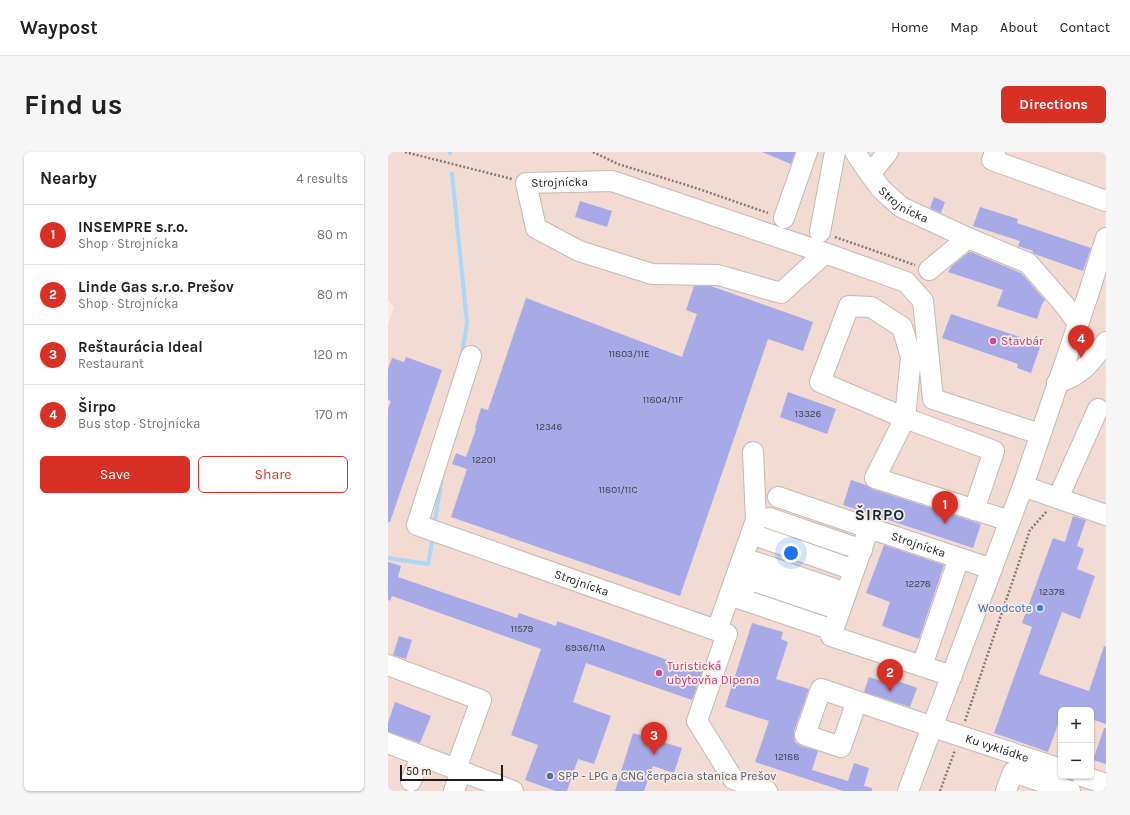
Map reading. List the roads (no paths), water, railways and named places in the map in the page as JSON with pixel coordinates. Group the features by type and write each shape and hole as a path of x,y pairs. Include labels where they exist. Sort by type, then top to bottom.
{"street":[{"path":"784,218 807,152"},
{"path":"820,232 835,152"},
{"name":"Strojnícka","path":"855,152 881,189 900,207 1028,263 1078,323"},
{"path":"870,174 888,152"},
{"path":"995,152 992,160 1106,201"},
{"name":"Strojnícka","path":"826,253 781,293 718,275 652,274 579,251 536,228 526,183 612,182 826,253 906,282 923,301 933,399 1040,434"},
{"path":"929,270 968,238"},
{"path":"908,791 1023,486 1078,323 1098,295 1106,238"},
{"path":"974,510 994,451 905,418 820,382 849,306 871,307 902,327 911,357 905,418 875,478 974,510 1010,521"},
{"path":"1057,383 1071,379 1079,374 1106,342"},
{"name":"Strojnícka","path":"471,356 417,525 717,630"},
{"path":"1058,498 1098,409"},
{"path":"753,452 756,520 717,630 728,634 697,721 734,779 767,791"},
{"path":"1023,486 1106,515"},
{"name":"Strojnícka","path":"778,497 992,569"},
{"path":"769,518 862,550"},
{"path":"869,528 831,636 952,676"},
{"path":"760,537 854,570"},
{"path":"922,666 960,558"},
{"path":"755,562 843,602"},
{"path":"833,630 741,599 748,579 843,602"},
{"path":"388,665 481,700 465,777 454,791"},
{"name":"Ku vykládke","path":"857,701 1058,768"},
{"path":"388,743 421,756 465,777 512,791"},
{"path":"411,781 421,756"},
{"path":"1006,791 1013,772 1070,791"},
{"path":"1091,779 1106,784"}],"waterway":[{"path":"452,174 467,323 462,356"},
{"path":"435,520 442,477"},
{"path":"388,558 428,564 432,542"}],"place":[{"name":"Stavbár","path":"993,341"},
{"name":"Širpo","path":"1081,358"},
{"name":"INSEMPRE s.r.o.","path":"945,524"},
{"name":"Woodcote","path":"1040,608"},
{"name":"Turistická ubytovňa Dipena","path":"659,673"},
{"name":"Linde Gas s.r.o. Prešov","path":"890,692"},
{"name":"Reštaurácia Ideal","path":"654,755"},
{"name":"SPP - LPG a CNG čerpacia stanica Prešov","path":"550,776"}],"district":[{"name":"ŠIRPO","path":"880,514"}]}
